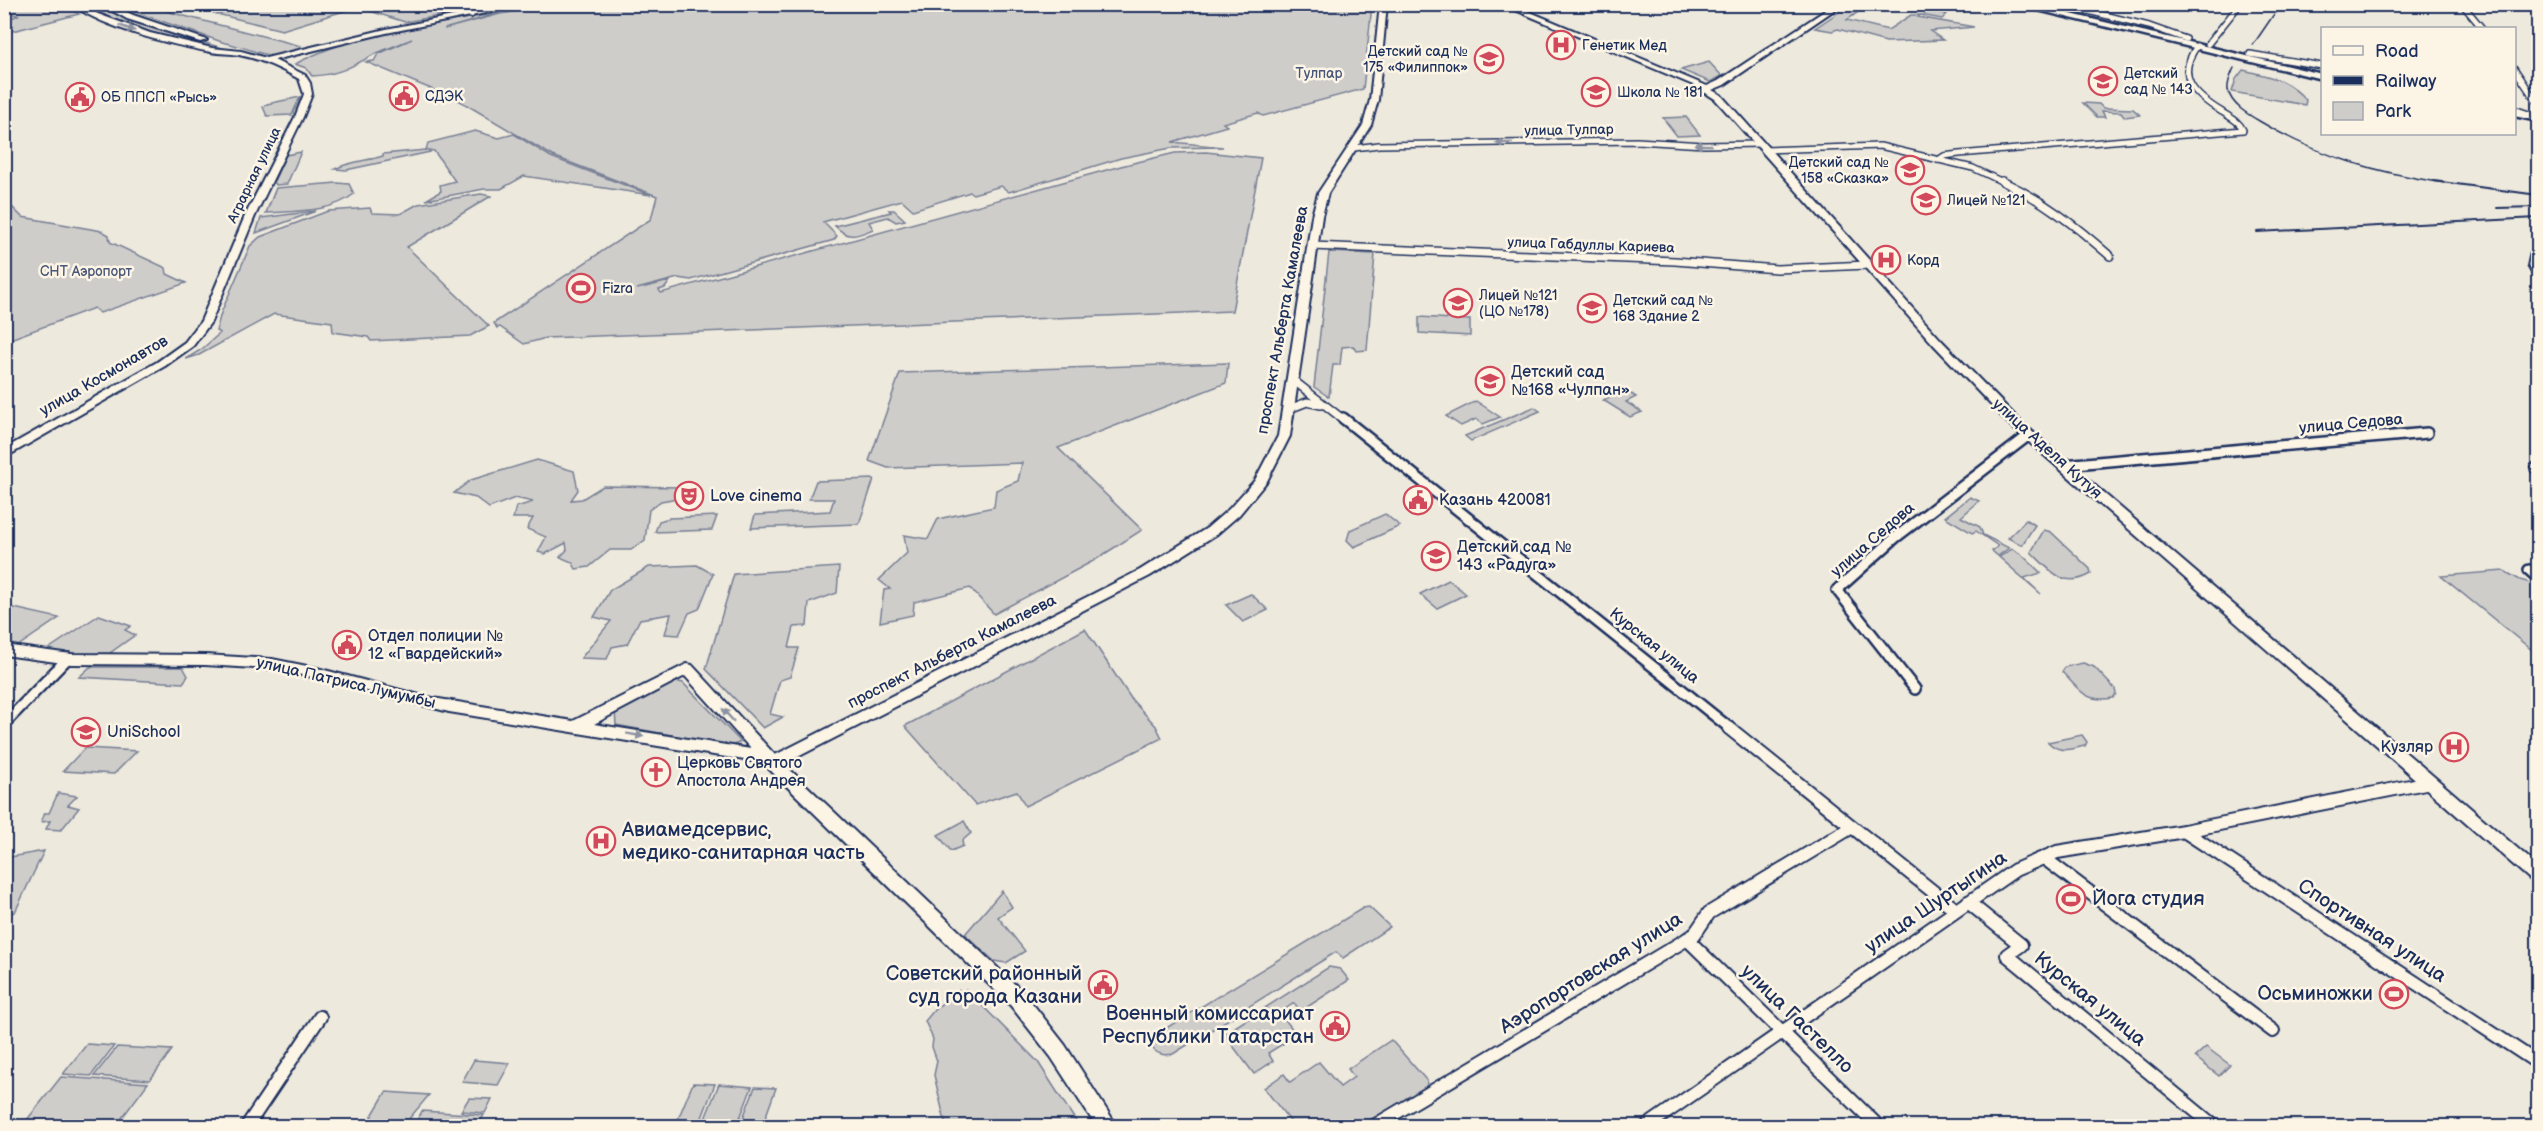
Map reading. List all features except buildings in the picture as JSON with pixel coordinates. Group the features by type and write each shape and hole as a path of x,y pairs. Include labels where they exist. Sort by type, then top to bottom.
{"main road":[{"name":"Аграрная улица","path":"74,4 95,16 136,31 212,50 241,53"},
{"name":"Аграрная улица","path":"103,4 130,17 281,65 302,77 308,90 307,98 250,216 206,322 189,345"},
{"path":"261,59 293,55 371,34 528,4"},
{"name":"проспект Альберта Камалеева","path":"770,760 1145,573 1212,531 1234,512 1261,481 1284,436 1312,246 1323,193 1368,125 1374,99 1384,4"},
{"path":"1504,4 1708,89 1721,83 1840,4"},
{"path":"2017,4 2321,77"},
{"path":"2037,4 2250,54 2321,68"},
{"path":"212,50 226,47 224,46"},
{"path":"281,65 293,55"},
{"name":"улица Аделя Кутуя","path":"1708,89 1718,97 1936,342 2029,435 2538,876"},
{"path":"2516,111 2538,118"},
{"path":"2516,123 2538,128"},
{"name":"улица Космонавтов","path":"4,454 161,364 189,345"},
{"name":"улица Патриса Лумумбы","path":"4,650 35,656 68,658 235,660 275,664 447,706 609,730 770,760"},
{"path":"578,725 687,669 770,760 1018,1000 1058,1051 1107,1126"},
{"path":"609,730 609,717 615,706"}],"street":[{"path":"463,4 471,15"},
{"path":"2060,4 2149,26 2186,39"},
{"path":"2208,44 2240,4"},
{"path":"2462,4 2481,27"},
{"path":"1938,160 1944,156 1959,154 2243,130 2240,123 2202,98 2189,83 2186,68 2190,54 2197,46"},
{"path":"2516,71 2538,105 2516,111"},
{"name":"улица Тулпар","path":"1361,137 1379,145"},
{"name":"улица Тулпар","path":"1354,148 1379,145 1637,141 1762,147 1880,146 1973,168 2027,193 2075,225 2110,256"},
{"name":"улица Габдуллы Кариева","path":"1312,246 1677,261 1777,270 1868,265"},
{"name":"Курская улица","path":"1293,380 1433,489 1956,910"},
{"name":"Курская улица","path":"1289,409 1310,401 1330,410"},
{"name":"улица Седова","path":"2063,465 2427,433"},
{"name":"улица Седова","path":"1915,689 1837,590 1895,538 2029,435"},
{"path":"2529,570 2538,578"},
{"path":"4,724 68,658"},
{"name":"улица Шуртыгина","path":"1647,1126 2015,870 2057,852 2184,831 2430,782"},
{"name":"Аэропортовская улица","path":"1374,1126 1550,1023 1687,939 1696,933 1709,913 1852,826"},
{"name":"Спортивная улица","path":"2184,831 2538,1063"},
{"path":"2044,858 2273,1031"},
{"name":"Курская улица","path":"1968,902 2020,945 2007,955 2214,1126"},
{"name":"улица Гастелло","path":"1687,939 1878,1126"},
{"path":"247,1126 320,1017"}],"green space":[{"path":"448,4 455,13 405,22 357,7 282,30 213,13 265,5"},
{"path":"1851,4 1868,5 1847,20 1888,30 1911,15 1921,15 1918,17 1974,27 1930,31 1943,40 1886,42 1838,29 1832,31 1815,28"},
{"path":"5,5 62,5 79,14 5,33 5,21 18,15 5,13"},
{"path":"80,5 95,5 124,18 219,47 213,49 145,31"},
{"path":"115,5 152,5 173,13 301,46 294,53 286,56 265,54 225,43"},
{"name":"Тулпар","path":"554,5 1372,5 1363,89 1263,116 1258,113 1223,123 1227,126 1172,142 1223,147 1171,148 1121,158 1009,192 1001,186 973,194 970,192 913,210 902,200 823,222 837,236 834,240 691,280 678,278 637,289 670,281 665,288 659,290 661,293 1121,166 1175,153 1206,152 1261,158 1232,311 546,338 524,344 500,327 497,328 494,323 651,219 657,196 553,156 460,101 366,62 374,61 378,54 412,39 331,74 312,76 306,68 295,64 344,44 395,31 500,13 444,29 500,14"},
{"path":"1897,5 1947,14 1942,19 1921,15 1927,12"},
{"path":"1709,62 1722,76 1710,82 1681,70"},
{"path":"2243,70 2285,83 2306,100 2305,105 2232,92 2236,79"},
{"path":"300,97 292,115 267,116 263,107 267,104"},
{"path":"2083,103 2099,104 2103,108 2133,109 2140,115 2125,117 2121,112 2102,111 2105,117 2097,117"},
{"path":"1686,117 1700,135 1677,136 1663,118"},
{"path":"475,131 499,138 514,134 551,157 651,195 524,176 501,189 484,189 426,200 441,191 440,185 455,181 434,151 428,150 430,152 346,170 335,169 383,156 383,154 426,150 428,143"},
{"path":"301,152 287,184 276,185 274,181 286,155"},
{"path":"349,184 354,194 323,208 266,213 276,188"},
{"path":"481,194 491,196 407,247 489,326 470,336 371,341 368,337 333,332 332,322 274,314 199,355 186,359 220,333 216,331 221,313 250,246 260,237 328,211 370,208 372,213 400,214 418,204"},
{"name":"СНТ Аэропорт","path":"5,200 22,217 102,231 109,235 110,242 166,268 167,274 186,283 100,313 94,308 5,341"},
{"path":"889,210 894,210 905,220 896,222 888,217 869,222 873,229 853,235 844,233 835,226 891,212"},
{"path":"316,211 256,233 261,218"},
{"path":"1329,252 1375,254 1367,350 1356,351 1353,346 1342,347 1340,365 1333,365 1329,397 1314,387"},
{"path":"1419,317 1470,320 1470,336 1419,333"},
{"path":"1228,363 1226,383 1058,448 1142,530 1095,560 994,614 970,588 914,602 913,615 880,622 884,590 890,589 879,580 907,553 904,535 928,539 938,519 994,507 996,490 1018,481 1022,463 888,468 869,461 900,373"},
{"path":"1625,390 1636,397 1626,402 1642,412 1630,417 1603,400"},
{"path":"1476,401 1500,417 1483,424 1476,419 1461,426 1446,416"},
{"path":"1534,407 1540,411 1471,441 1465,436"},
{"path":"537,460 574,471 578,490 571,500 582,499 603,486 686,487 693,490 683,497 661,501 649,510 645,540 631,550 610,550 589,567 576,569 572,562 560,557 567,550 566,543 545,554 538,552 546,537 527,529 533,518 513,518 516,507 533,502 515,498 489,508 476,498 454,493 471,480"},
{"path":"874,479 859,524 751,528 755,515 830,511 834,499 809,499 816,481"},
{"path":"1970,497 1979,501 1961,517 1980,527 1983,535 2009,548 1998,556 1992,551 1998,546 1976,531 1972,533 1945,517"},
{"path":"1385,514 1400,526 1354,547 1347,540 1350,530"},
{"path":"717,516 712,530 655,532 659,521 669,518"},
{"path":"2026,520 2035,525 2022,545 2008,538"},
{"path":"2044,530 2051,532 2090,569 2091,574 2072,580 2065,579 2044,565 2031,552"},
{"path":"2012,549 2021,554 2041,573 2024,578 2041,594 1999,557"},
{"path":"697,565 713,574 699,609 689,613 679,635 665,634 671,614 640,619 627,644 612,647 607,659 581,658 611,621 594,617 610,590 649,567"},
{"path":"839,567 837,593 809,603 807,626 794,627 789,648 799,648 790,677 780,680 770,714 783,717 763,728 706,669 734,574"},
{"path":"2504,571 2520,580 2538,585 2538,655 2441,576"},
{"path":"1449,580 1466,594 1437,608 1420,594"},
{"path":"1251,594 1268,610 1243,622 1226,605"},
{"path":"5,606 59,618 18,646 5,642"},
{"path":"99,615 131,626 125,630 135,635 107,655 41,654"},
{"path":"1085,629 1132,700 1156,726 1162,738 1025,806 1017,791 975,805 905,726"},
{"path":"2083,663 2094,667 2115,689 2116,694 2113,698 2089,697 2062,672 2065,667"},
{"path":"90,667 183,667 188,676 183,683 79,677"},
{"path":"675,681 683,683 741,742 731,746 616,725 615,710"},
{"path":"2082,735 2087,742 2085,746 2065,750 2052,746 2048,742"},
{"path":"85,748 137,751 114,774 63,771"},
{"path":"58,793 77,796 68,805 79,808 61,830 46,829 50,821 41,822 45,813 49,813"},
{"path":"964,821 971,833 962,841 963,846 951,851 938,835"},
{"path":"44,851 15,912 5,914 5,858"},
{"path":"1002,891 1012,907 998,917 1025,951 1006,963 994,961 966,933"},
{"path":"1369,907 1390,927 1343,958 1336,952 1173,1054 1157,1053 1154,1050 1152,1042 1158,1033 1363,908"},
{"path":"1329,967 1340,969 1349,980 1301,1011 1294,1003 1280,1013 1297,1035 1268,1053 1273,1061 1254,1074 1224,1034"},
{"path":"966,989 1038,1062 1079,1126 946,1126 934,1075 937,1061 932,1047 933,1039 925,1021 935,1009 959,990 962,992"},
{"path":"1391,1040 1427,1081 1426,1090 1359,1126 1294,1126 1264,1088 1284,1074 1290,1082 1319,1062 1340,1087 1354,1077 1348,1069"},
{"path":"87,1044 114,1046 91,1076 63,1074"},
{"path":"117,1047 172,1050 150,1080 94,1076"},
{"path":"2206,1047 2230,1065 2219,1076 2195,1057"},
{"path":"474,1060 510,1063 498,1085 462,1082"},
{"path":"61,1077 148,1083 116,1126 22,1126"},
{"path":"693,1083 715,1084 701,1120 678,1119"},
{"path":"719,1084 752,1087 738,1123 704,1121"},
{"path":"755,1087 776,1088 763,1124 741,1123"},
{"path":"386,1092 429,1095 403,1126 377,1126 370,1119"},
{"path":"469,1098 492,1099 485,1113 461,1111"},
{"path":"422,1111 484,1115 478,1126 414,1126"}],"railway":[{"path":"2253,45 2281,4"},
{"path":"2234,68 2228,87 2233,100 2246,113 2282,134 2349,162 2444,183"},
{"path":"2434,181 2538,195"},
{"path":"2497,208 2538,207"},
{"path":"2257,232 2538,218"},
{"path":"2538,239 2530,252 2527,266 2538,286"}],"place":[{"name":"Генетик Мед","path":"1561,45"},
{"name":"Детский сад № 175 «Филиппок»","path":"1489,59"},
{"name":"Детский сад № 143","path":"2103,81"},
{"name":"Школа № 181","path":"1596,92"},
{"name":"СДЭК","path":"404,96"},
{"name":"ОБ ППСП «Рысь»","path":"80,97"},
{"name":"Детский сад № 158 «Сказка»","path":"1910,170"},
{"name":"Лицей №121","path":"1926,200"},
{"name":"Корд","path":"1886,260"},
{"name":"Fizra","path":"581,288"},
{"name":"Лицей №121 (ЦО №178)","path":"1458,303"},
{"name":"Детский сад № 168 Здание 2","path":"1592,308"},
{"name":"Детский сад №168 «Чулпан»","path":"1490,381"},
{"name":"Love cinema","path":"689,496"},
{"name":"Казань 420081","path":"1418,500"},
{"name":"Детский сад № 143 «Радуга»","path":"1436,556"},
{"name":"Отдел полиции № 12 «Гвардейский»","path":"347,645"},
{"name":"UniSchool","path":"86,732"},
{"name":"Кузляр","path":"2454,747"},
{"name":"Церковь Святого Апостола Андрея","path":"656,772"},
{"name":"Авиамедсервис, медико-санитарная часть","path":"601,841"},
{"name":"Йога студия","path":"2071,899"},
{"name":"Советский районный суд города Казани","path":"1103,985"},
{"name":"Осьминожки","path":"2394,994"},
{"name":"Военный комиссариат Республики Татарстан","path":"1335,1026"}]}
